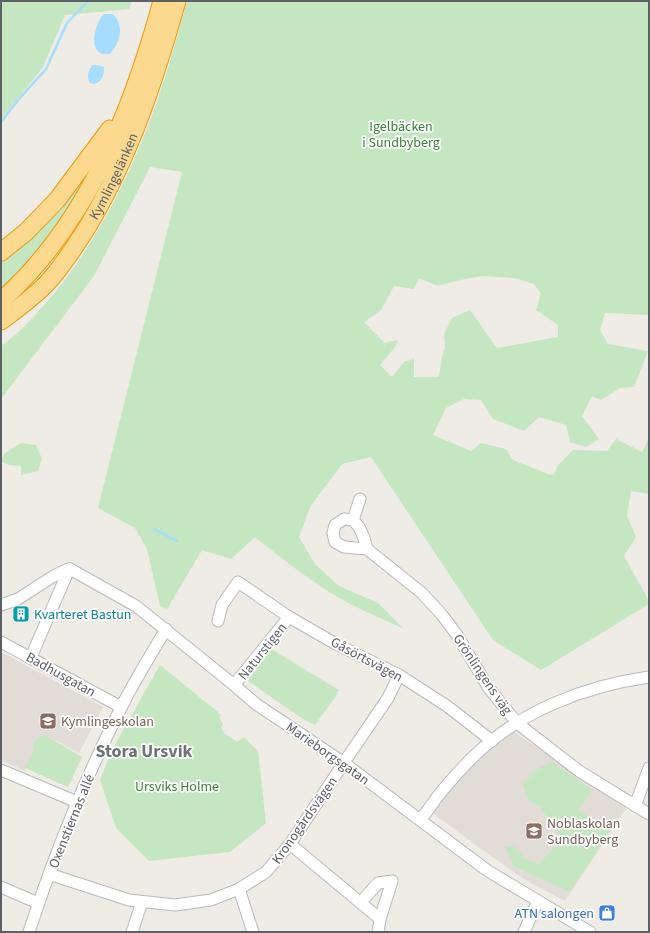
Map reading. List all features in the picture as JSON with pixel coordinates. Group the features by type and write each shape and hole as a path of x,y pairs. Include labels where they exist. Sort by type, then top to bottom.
{"highway":[{"name":"Kymlingelänken","path":"1,301 31,272 71,220 100,168 129,103 144,61 162,1"},
{"name":"Kymlingelänken","path":"1,321 47,283 87,227 121,162 144,108 177,1"},
{"path":"1,252 26,232 57,200 129,103"},
{"path":"1,333 23,314 47,283"}],"street":[{"path":"353,520 360,499"},
{"path":"344,519 353,520 359,527 367,549 344,547 335,542 333,533 335,524 344,519"},
{"name":"Grönlingens väg","path":"367,549 422,593 442,615 457,635 488,687 517,723 579,771 649,814"},
{"path":"1,605 18,599 70,569"},
{"path":"31,658 70,569"},
{"name":"Marieborgsgatan","path":"70,569 136,606 256,704 344,763 488,871 590,932"},
{"name":"Gåsörtsvägen","path":"218,621 222,605 238,582 289,617 336,644 400,675 447,706 492,741"},
{"name":"Naturstigen","path":"234,685 289,617"},
{"name":"Oxenstiernas allé","path":"29,932 38,903 77,802 121,707 166,629"},
{"name":"Badhusgatan","path":"1,642 121,707"},
{"name":"Kronogårdsvägen","path":"49,874 115,896 142,902 175,905 211,900 239,889 266,872 290,844 388,698 400,675"},
{"path":"420,820 437,797 474,756 517,723 557,702 591,690 629,680 649,678"},
{"path":"635,806 649,768"},
{"path":"1,770 77,802"},
{"path":"290,844 380,919"},
{"path":"361,902 378,883 392,881 380,919 378,932"},
{"path":"1,887 38,903"},
{"path":"239,889 253,932"},
{"path":"524,932 538,901"},
{"path":"132,932 142,902"}],"shaded area":[{"name":"Kymlingeskolan","path":"1,652 103,707 79,753 45,735 25,771 1,760"},
{"name":"Noblaskolan Sundbyberg","path":"513,732 627,807 565,901 527,881 431,812 460,777"}],"green space":[{"path":"1,1 132,1 129,9 65,15 43,67 1,119"},
{"name":"Igelbäcken i Sundbyberg","path":"187,1 649,1 649,315 605,313 600,330 608,344 648,351 634,387 620,388 601,400 592,396 582,416 599,439 586,447 570,442 566,425 539,417 524,431 493,419 481,400 464,399 446,408 433,435 471,451 481,443 506,449 513,460 554,475 558,465 573,450 607,451 616,439 642,452 649,438 649,494 631,491 627,516 636,537 624,556 649,601 649,604 541,670 493,640 371,457 342,464 310,507 299,537 315,564 339,586 378,603 404,629 354,606 315,583 255,537 231,559 202,550 167,609 160,606 147,549 135,528 98,508 182,172 150,167 94,276 1,399 1,346 22,328 53,295 72,270 107,216 135,158 147,128 176,43","holes":["482,276 514,278 534,284 541,294 536,310 558,325 558,337 497,348 470,310 452,318 444,334 445,347 439,377 414,377 414,359 404,362 392,377 380,365 395,347 398,340 385,343 364,322 381,310 394,286 414,289 419,278 438,286"]},
{"path":"95,160 90,175 45,246 1,291 1,262 22,245"},
{"path":"21,443 36,445 42,459 38,471 21,475 21,466 9,465 1,461 5,453"},
{"path":"271,649 339,690 315,725 303,719 248,681"},
{"name":"Ursviks Holme","path":"160,665 218,712 221,716 219,718 223,724 221,728 224,733 237,742 244,737 258,751 266,823 230,852 149,861 116,828 100,780 112,750"},
{"path":"45,735 82,757 68,787 25,768 34,750 32,747 37,739"},
{"path":"552,762 592,790 578,810 610,831 570,891 513,866 505,846 513,846 526,859 539,864 563,838 551,824 542,809 527,798 523,784 539,768"}],"water":[{"path":"104,14 113,14 117,19 120,29 119,39 110,54 102,54 95,46 95,32 100,19"},
{"path":"93,65 104,67 102,78 99,82 94,84 90,83 88,76"}],"waterway":[{"path":"1,122 46,69 67,23 88,1"},
{"path":"154,529 177,541"}],"place":[{"name":"Kvarteret Bastun","path":"21,614"},
{"name":"Kymlingeskolan","path":"48,721"},
{"name":"Noblaskolan Sundbyberg","path":"534,831"},
{"name":"ATN salongen","path":"607,913"}],"district":[{"name":"Stora Ursvik","path":"144,751"}]}
